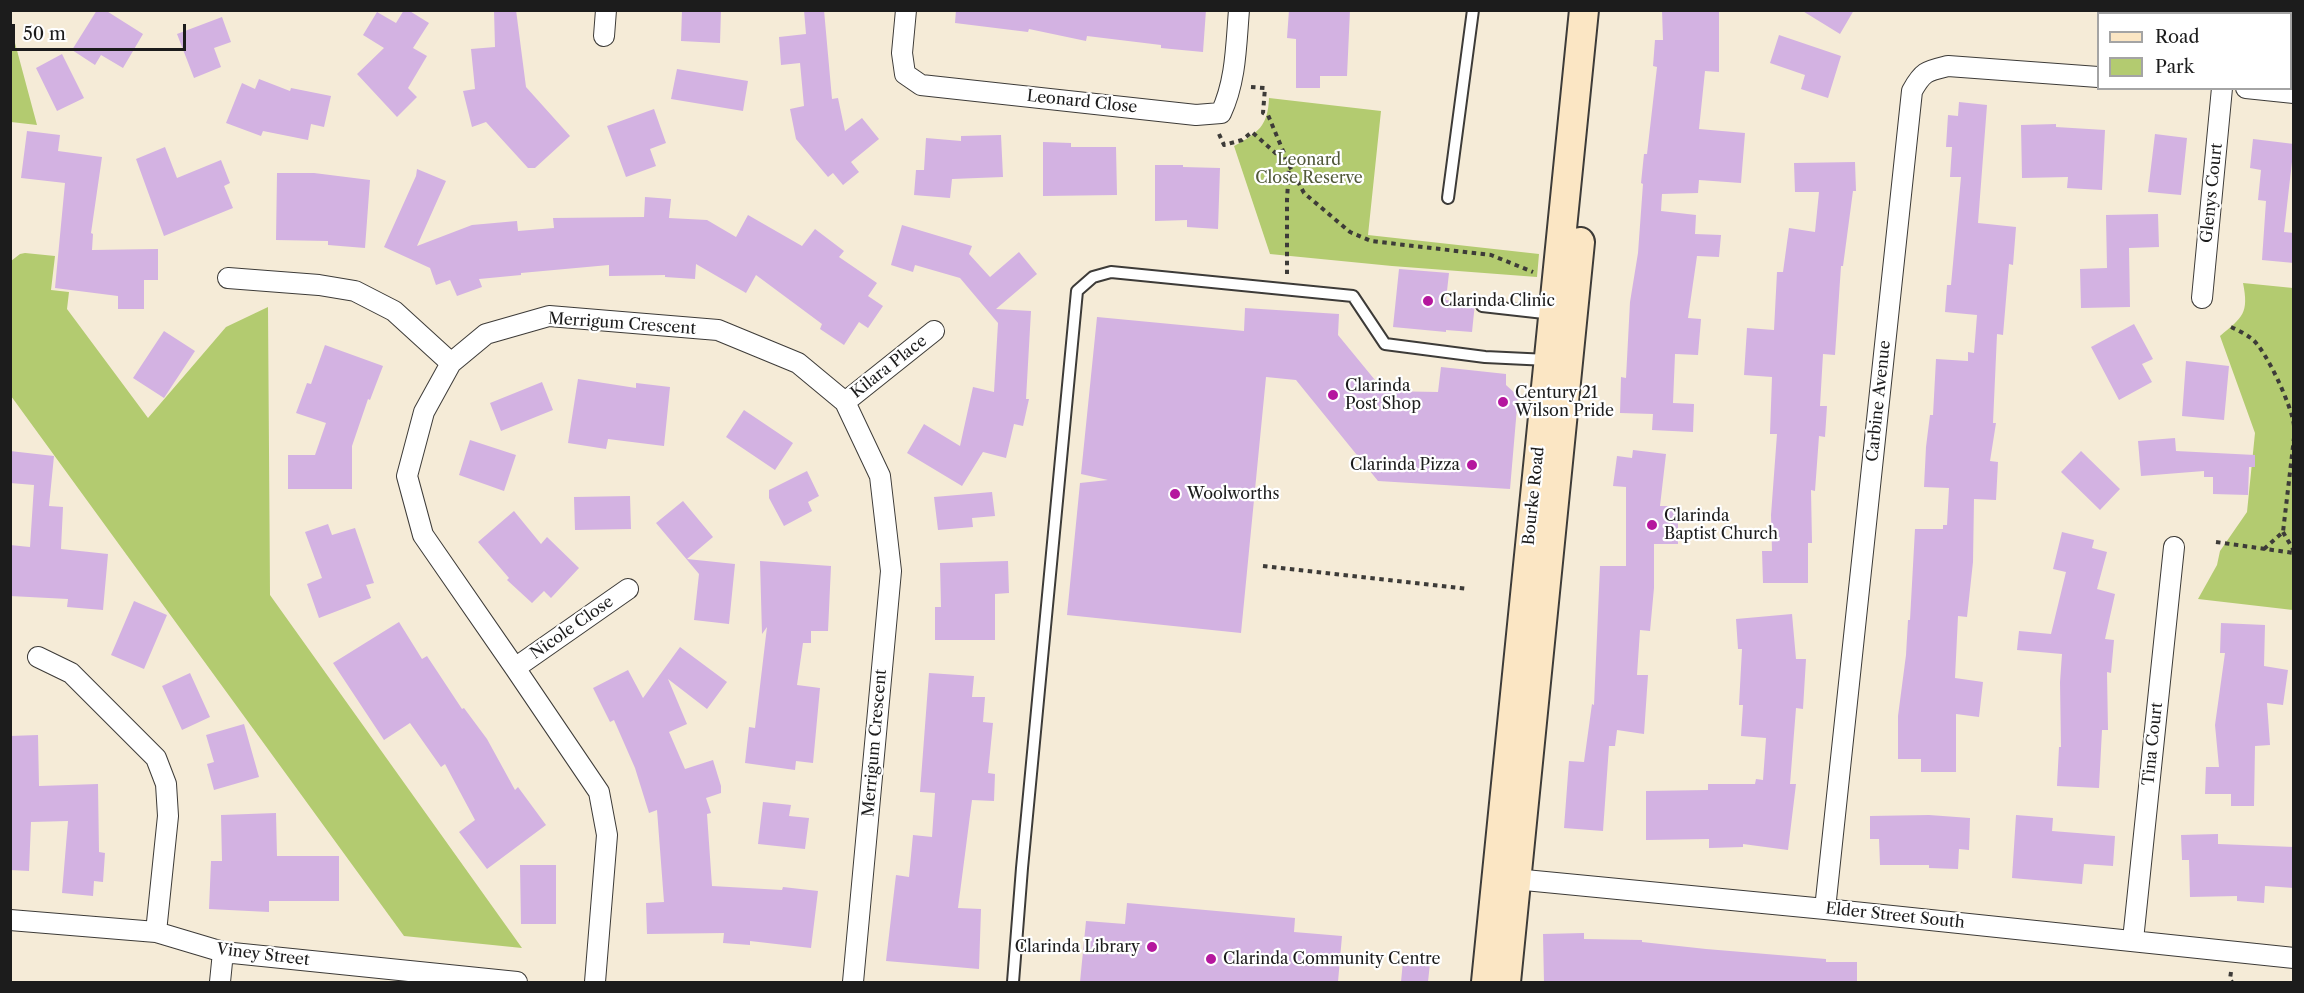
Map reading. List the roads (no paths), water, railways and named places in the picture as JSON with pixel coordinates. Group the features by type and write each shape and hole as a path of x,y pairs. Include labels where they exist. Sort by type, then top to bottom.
{"main road":[{"name":"Bourke Road","path":"1563,314 1584,10"},
{"name":"Bourke Road","path":"1486,982 1506,878 1563,314 1604,10"},
{"name":"Bourke Road","path":"1506,878 1506,982"}],"street":[{"path":"604,36 606,10"},
{"name":"Leonard Close","path":"906,10 902,53 905,74 921,85 1196,115 1221,113 1232,85 1239,10"},
{"name":"Carbine Avenue","path":"1825,909 1912,91 1919,78 1927,70 1948,66 2097,77"},
{"name":"Glenys Court","path":"2202,298 2222,90"},
{"path":"2265,90 2294,93"},
{"path":"228,278 319,285 355,291 394,312 451,363"},
{"name":"Merrigum Crescent","path":"595,982 607,835 598,792 516,668 423,535 407,476 424,412 451,363 486,334 549,316 718,330 798,363 845,402 880,476 891,571 853,982"},
{"name":"Kilara Place","path":"845,402 933,331"},
{"name":"Tina Court","path":"2133,940 2174,547"},
{"name":"Nicole Close","path":"516,668 628,589"},
{"path":"38,657 71,673 156,758 166,784 168,816 156,932"},
{"name":"Elder Street South","path":"1506,878 2294,958"},
{"name":"Viney Street","path":"10,920 156,932 224,952 517,982"},
{"path":"220,982 224,952"}],"lane":[{"path":"1448,198 1473,10"},
{"path":"1013,982 1077,291 1093,277 1110,272 1353,296 1385,344 1485,357 1558,361"},
{"path":"1482,306 1563,314"}],"place":[{"name":"Clarinda Clinic","path":"1428,301"},
{"name":"Clarinda Post Shop","path":"1333,395"},
{"name":"Century 21 Wilson Pride","path":"1503,402"},
{"name":"Clarinda Pizza","path":"1472,465"},
{"name":"Woolworths","path":"1175,494"},
{"name":"Clarinda Baptist Church","path":"1652,525"},
{"name":"Clarinda Library","path":"1152,947"},
{"name":"Clarinda Community Centre","path":"1211,959"}],"park label":[{"name":"Leonard Close Reserve","path":"1309,169"}]}
